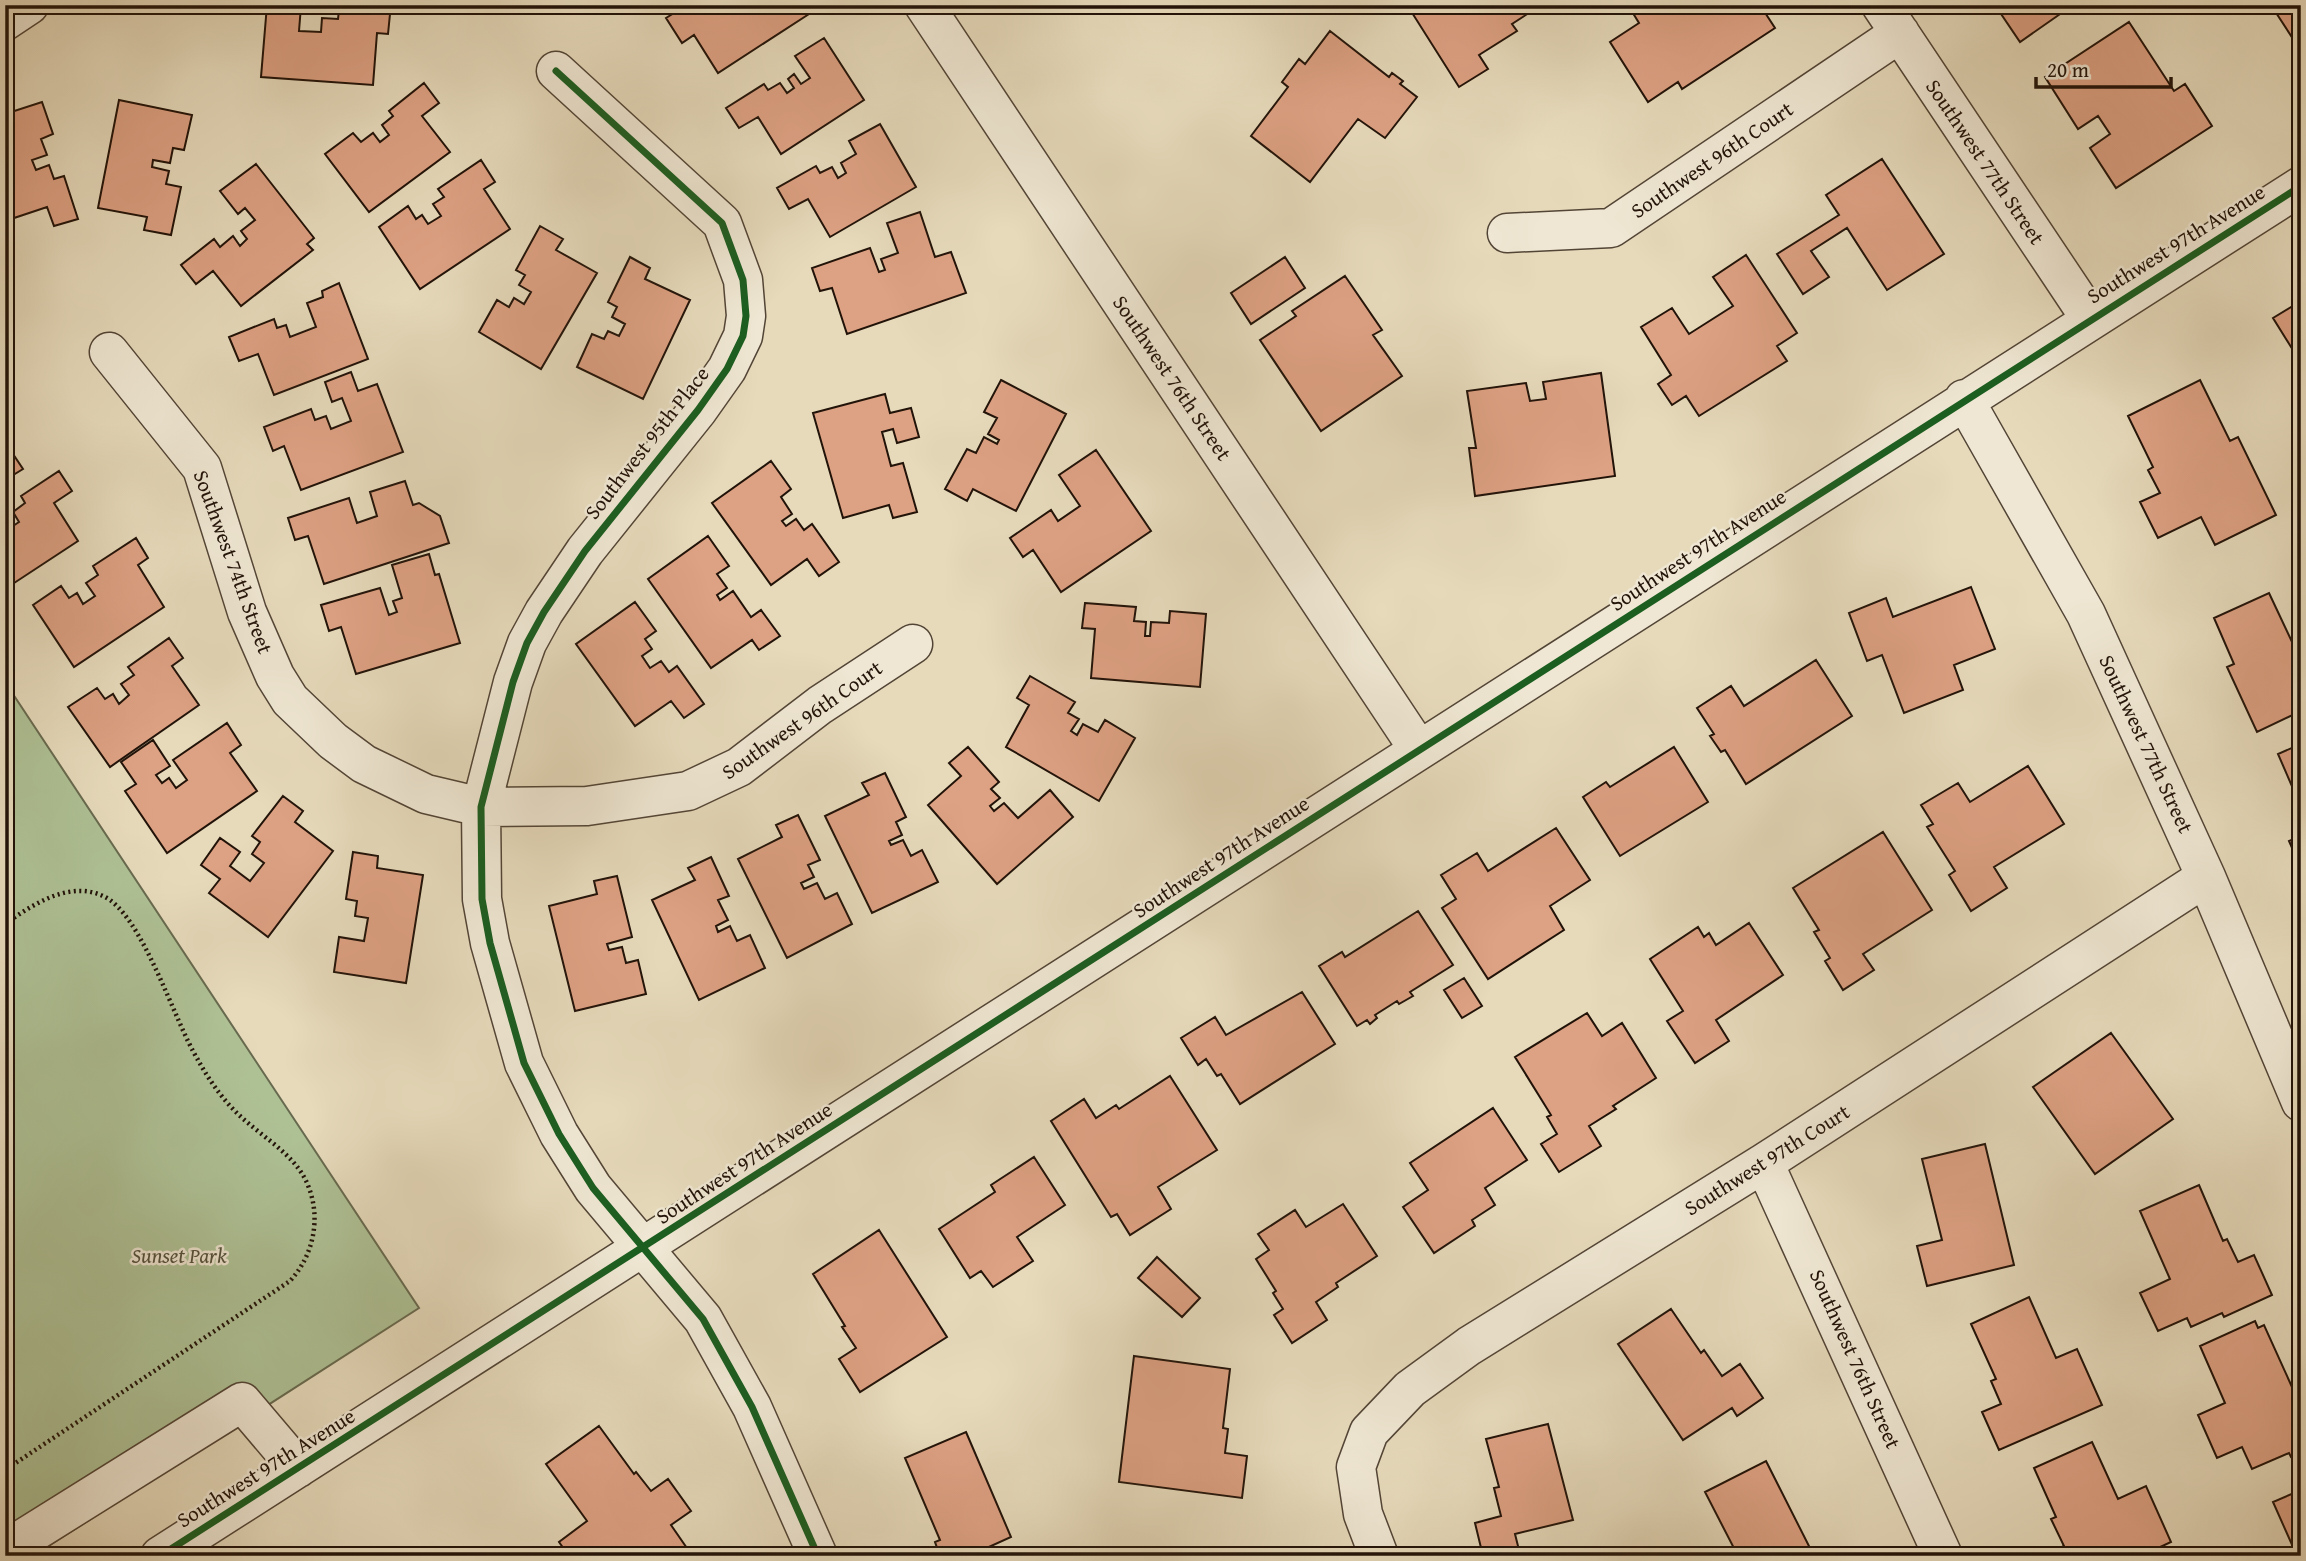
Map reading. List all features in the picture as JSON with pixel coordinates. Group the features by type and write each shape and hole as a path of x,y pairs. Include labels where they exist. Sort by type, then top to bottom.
{"street":[{"path":"5,20 29,5"},
{"name":"Southwest 76th Street","path":"924,5 1419,750"},
{"name":"Southwest 96th Court","path":"1507,233 1611,228 1890,19"},
{"name":"Southwest 77th Street","path":"1890,19 2090,318"},
{"name":"Southwest 95th Place","path":"481,807 513,682 544,612 607,521 698,410 727,369 743,336 746,316 743,280 722,223 556,71"},
{"name":"Southwest 97th Avenue","path":"160,1556 2090,318 2301,186"},
{"name":"Southwest 74th Street","path":"109,352 202,468 247,612 275,676 290,700 333,741 394,781 426,794 481,807"},
{"name":"Southwest 77th Street","path":"1964,400 2087,614 2206,877 2301,1102"},
{"name":"Southwest 96th Court","path":"481,807 613,804 670,795 706,784 739,767 820,705 913,644"},
{"path":"481,807 482,899 508,1017 524,1063 578,1165 643,1248 690,1301 716,1343 752,1408 818,1556"},
{"name":"Southwest 97th Court","path":"1379,1556 1363,1514 1356,1467 1369,1432 1381,1417 1438,1368 1764,1163 2206,877"},
{"name":"Southwest 76th Street","path":"1764,1163 1943,1556"},
{"path":"5,1550 242,1402 298,1468"}],"path":[{"path":"5,924 39,902 79,891 102,895 121,908 139,935 189,1045 211,1081 239,1115 299,1169 309,1186 315,1210 310,1253 290,1281 5,1469"}],"green space":[{"name":"Sunset Park","path":"5,682 419,1308 33,1556 5,1556"}],"building":[{"path":"267,5 319,5 301,6 299,31 321,32 322,18 338,19 339,10 390,14 388,34 377,33 373,85 261,77"},
{"path":"687,5 803,5 809,14 718,73 694,35 682,43 666,18"},
{"path":"1412,5 1541,5 1512,24 1517,31 1479,55 1488,69 1459,87 1409,8"},
{"path":"1628,5 1760,5 1775,28 1682,89 1678,82 1648,102 1610,42 1639,23"},
{"path":"1995,5 2073,5 2020,42"},
{"path":"2271,5 2301,5 2301,42 2297,45"},
{"path":"2129,22 2174,91 2185,84 2212,126 2116,188 2090,148 2110,134 2098,116 2078,129 2045,77"},
{"path":"1330,31 1389,77 1392,73 1403,81 1400,84 1417,97 1385,138 1358,119 1310,182 1251,136 1288,87 1282,82 1299,59 1305,64"},
{"path":"824,38 864,100 781,154 758,117 739,128 726,108 764,84 768,90 780,83 787,93 794,88 788,79 794,74 801,84 810,78 795,56"},
{"path":"424,83 439,103 422,116 450,152 369,212 325,154 353,133 361,142 373,133 380,142 389,135 382,125 393,116 389,111"},
{"path":"119,100 192,115 184,150 173,148 170,163 153,160 152,167 169,171 166,184 181,187 171,235 144,230 147,217 98,208"},
{"path":"42,102 53,134 41,139 47,155 32,160 36,170 49,165 54,179 64,176 78,219 54,226 47,207 5,221 5,114"},
{"path":"880,124 916,187 830,237 808,199 789,209 777,188 816,166 820,173 832,167 838,178 846,173 841,163 856,154 849,141"},
{"path":"1882,159 1944,254 1887,290 1847,228 1811,251 1829,277 1803,294 1777,254 1839,215 1826,195"},
{"path":"481,160 495,182 484,189 510,229 420,289 379,227 408,206 416,219 422,215 428,224 441,216 433,204 444,197 438,189"},
{"path":"256,164 314,238 307,244 313,250 241,306 213,271 196,284 181,265 214,239 220,247 233,236 240,246 247,239 241,231 255,220 245,208 238,214 220,191"},
{"path":"920,212 935,257 951,252 966,293 847,334 832,288 820,291 812,268 870,248 879,272 885,270 881,259 898,253 887,223"},
{"path":"540,226 563,239 556,250 597,273 541,369 479,332 497,300 509,307 514,298 524,304 531,292 519,285 525,275 516,270"},
{"path":"1746,255 1797,333 1777,346 1787,361 1699,416 1686,396 1672,405 1658,384 1671,375 1641,327 1672,308 1689,334 1733,306 1713,277"},
{"path":"630,257 650,268 645,279 690,300 643,399 577,367 592,334 604,339 608,331 619,336 625,324 612,317 617,307 608,302"},
{"path":"1285,257 1305,288 1251,324 1231,293"},
{"path":"1345,276 1382,330 1373,335 1402,376 1321,431 1260,340 1296,316 1292,311"},
{"path":"339,283 368,359 274,395 258,354 239,361 229,337 274,319 277,328 286,325 290,337 316,327 307,303 323,297 322,291"},
{"path":"2301,301 2301,363 2273,318"},
{"path":"351,372 358,391 377,384 403,452 301,490 284,446 273,451 264,427 311,409 315,420 326,416 331,429 351,421 342,398 332,402 325,382"},
{"path":"1601,373 1615,476 1475,496 1469,448 1476,448 1467,391 1526,383 1530,401 1546,399 1543,382"},
{"path":"1001,380 1066,414 1016,511 973,489 967,501 945,489 967,449 976,453 984,437 997,444 999,440 988,434 997,418 984,412"},
{"path":"2200,380 2230,441 2238,437 2276,515 2215,545 2201,517 2158,538 2140,502 2160,493 2148,470 2153,467 2128,416"},
{"path":"885,394 890,413 911,408 919,437 897,443 893,429 882,432 891,466 903,463 917,512 893,518 889,505 843,518 813,413"},
{"path":"5,442 23,469 5,480"},
{"path":"1096,450 1151,531 1061,592 1033,550 1023,557 1010,538 1051,510 1058,521 1080,506 1059,475"},
{"path":"771,461 791,489 781,497 792,514 782,521 786,526 796,519 804,530 812,524 839,562 819,576 807,559 771,585 712,503"},
{"path":"59,471 72,491 54,503 78,541 5,589 5,521 10,528 19,522 13,512 25,503 21,496"},
{"path":"405,481 413,505 419,503 440,516 449,543 324,584 308,536 295,540 288,518 349,498 357,523 377,516 370,492"},
{"path":"708,536 729,566 717,574 727,588 717,595 720,600 733,591 751,617 761,610 780,636 759,650 752,640 711,668 648,579"},
{"path":"136,538 148,558 138,565 164,607 74,667 33,605 61,586 69,598 77,593 83,604 95,596 86,583 98,575 93,566"},
{"path":"429,554 435,575 439,574 460,643 356,674 341,627 329,631 321,605 380,588 389,615 397,612 393,601 402,598 392,565"},
{"path":"1971,587 1995,649 1954,665 1963,690 1904,713 1882,655 1867,661 1849,613 1886,598 1893,617"},
{"path":"2269,593 2301,661 2301,711 2257,732 2227,667 2234,664 2214,618"},
{"path":"635,602 656,631 645,639 652,649 642,656 650,668 661,661 669,672 677,666 704,704 684,718 671,701 635,726 576,644"},
{"path":"1085,603 1136,607 1134,621 1146,622 1145,636 1150,636 1151,622 1169,623 1170,611 1206,614 1200,687 1091,678 1095,629 1082,628"},
{"path":"169,638 183,658 172,666 199,705 110,767 68,707 97,688 105,699 113,694 119,704 129,695 121,684 134,675 128,667"},
{"path":"1816,660 1852,716 1746,784 1725,750 1721,752 1710,736 1714,734 1697,708 1731,686 1744,706"},
{"path":"1030,676 1075,702 1068,713 1079,719 1071,731 1077,735 1083,724 1098,732 1105,720 1135,738 1099,801 1006,747 1029,705 1017,698"},
{"path":"227,723 241,745 230,753 257,791 167,853 125,791 136,784 121,762 153,740 170,766 156,775 162,783 169,778 176,788 187,780 173,760"},
{"path":"2301,744 2301,807 2278,754"},
{"path":"968,747 999,782 991,789 1000,798 990,806 994,811 1004,803 1018,818 1050,790 1073,817 997,884 928,805 961,776 949,763"},
{"path":"1674,747 1708,802 1620,856 1583,797 1606,782 1610,787"},
{"path":"2028,766 2064,824 1994,867 2007,888 1971,911 1949,875 1955,871 1927,827 1933,824 1921,805 1958,783 1970,802"},
{"path":"885,773 906,817 896,822 902,835 889,841 891,845 903,840 911,856 922,850 938,882 872,913 825,816 869,795 862,783"},
{"path":"283,796 303,811 295,822 333,851 268,937 209,893 220,879 201,865 220,838 240,852 230,866 250,881 264,863 252,854 260,842 252,836"},
{"path":"798,815 820,860 808,865 814,877 801,883 804,889 817,883 825,899 837,893 852,924 787,958 738,859 782,837 776,825"},
{"path":"1556,828 1590,880 1550,906 1564,930 1488,979 1442,908 1456,899 1441,875 1477,853 1488,871"},
{"path":"1883,832 1932,910 1863,954 1874,970 1843,990 1825,961 1830,958 1814,932 1819,930 1793,888"},
{"path":"2301,836 2301,868 2289,841"},
{"path":"353,852 378,856 377,868 423,875 406,983 334,972 339,937 364,941 368,918 355,916 357,901 346,899"},
{"path":"711,857 729,896 718,900 728,920 716,926 718,932 730,926 737,941 750,935 765,968 699,1000 652,900 695,880 688,868"},
{"path":"617,876 632,937 607,944 609,950 622,947 626,963 638,960 646,994 575,1011 549,906 597,894 594,881"},
{"path":"1418,911 1453,965 1410,992 1413,996 1399,1004 1397,1001 1375,1015 1377,1018 1370,1024 1367,1020 1357,1026 1319,966 1342,952 1345,957"},
{"path":"1749,923 1783,975 1716,1020 1729,1041 1695,1063 1667,1021 1683,1011 1650,959 1698,927 1704,937 1709,933 1716,945"},
{"path":"1464,978 1482,1006 1462,1018 1444,990"},
{"path":"1302,992 1335,1044 1240,1104 1221,1074 1217,1076 1206,1059 1198,1065 1181,1038 1215,1017 1226,1035"},
{"path":"1587,1013 1602,1036 1622,1023 1656,1078 1613,1106 1616,1109 1589,1126 1601,1146 1559,1172 1541,1144 1557,1134 1547,1117 1551,1115 1515,1057"},
{"path":"2111,1033 2173,1119 2095,1174 2033,1087"},
{"path":"1170,1076 1217,1150 1158,1187 1171,1209 1130,1235 1117,1214 1111,1217 1051,1121 1084,1099 1096,1118 1116,1105 1119,1109"},
{"path":"1493,1108 1527,1160 1485,1188 1495,1205 1472,1220 1475,1226 1434,1253 1403,1207 1428,1190 1410,1163"},
{"path":"1985,1144 2014,1265 1927,1286 1917,1246 1942,1240 1922,1159"},
{"path":"1034,1157 1065,1205 1017,1237 1033,1261 993,1287 981,1271 970,1278 939,1229 995,1192 991,1185"},
{"path":"2199,1185 2223,1241 2227,1239 2238,1262 2254,1255 2272,1295 2224,1317 2222,1313 2191,1327 2187,1318 2158,1331 2140,1293 2170,1279 2140,1211"},
{"path":"1343,1204 1377,1256 1336,1283 1338,1287 1316,1302 1327,1320 1292,1343 1274,1315 1283,1309 1273,1293 1276,1291 1256,1259 1269,1250 1258,1234 1295,1210 1306,1227"},
{"path":"879,1230 947,1337 860,1392 839,1359 856,1348 813,1274"},
{"path":"1157,1257 1200,1298 1182,1317 1138,1278"},
{"path":"2029,1297 2056,1358 2077,1349 2102,1405 1999,1450 1982,1412 2001,1404 1991,1381 1996,1379 1971,1324"},
{"path":"1671,1309 1701,1353 1704,1350 1722,1376 1740,1364 1763,1398 1737,1416 1732,1408 1683,1440 1618,1344"},
{"path":"2255,1321 2258,1328 2264,1325 2301,1407 2301,1453 2291,1457 2289,1453 2252,1469 2242,1447 2217,1458 2198,1415 2225,1403 2200,1346"},
{"path":"1134,1356 1230,1369 1223,1428 1228,1429 1225,1453 1247,1456 1242,1498 1119,1482"},
{"path":"1548,1424 1573,1520 1515,1534 1520,1554 1483,1556 1475,1523 1501,1516 1494,1488 1499,1487 1486,1439"},
{"path":"599,1426 634,1474 636,1472 651,1491 668,1479 691,1511 671,1525 691,1554 569,1556 559,1542 587,1521 546,1464"},
{"path":"966,1432 1011,1537 969,1556 940,1556 935,1542 940,1540 905,1458"},
{"path":"2092,1442 2118,1499 2146,1486 2171,1542 2141,1556 2044,1556 2064,1546 2051,1519 2056,1517 2034,1468"},
{"path":"1766,1461 1814,1556 1738,1556 1705,1492"},
{"path":"2301,1490 2301,1556 2297,1556 2273,1502"}],"cycle path":[{"path":"556,71 722,223 743,280 746,316 743,336 727,369 698,410 585,551 544,612 527,643 513,682 481,807 482,899 490,943 524,1063 559,1134 593,1188 703,1319 752,1407 818,1556"},
{"path":"160,1556 2301,186"}]}
